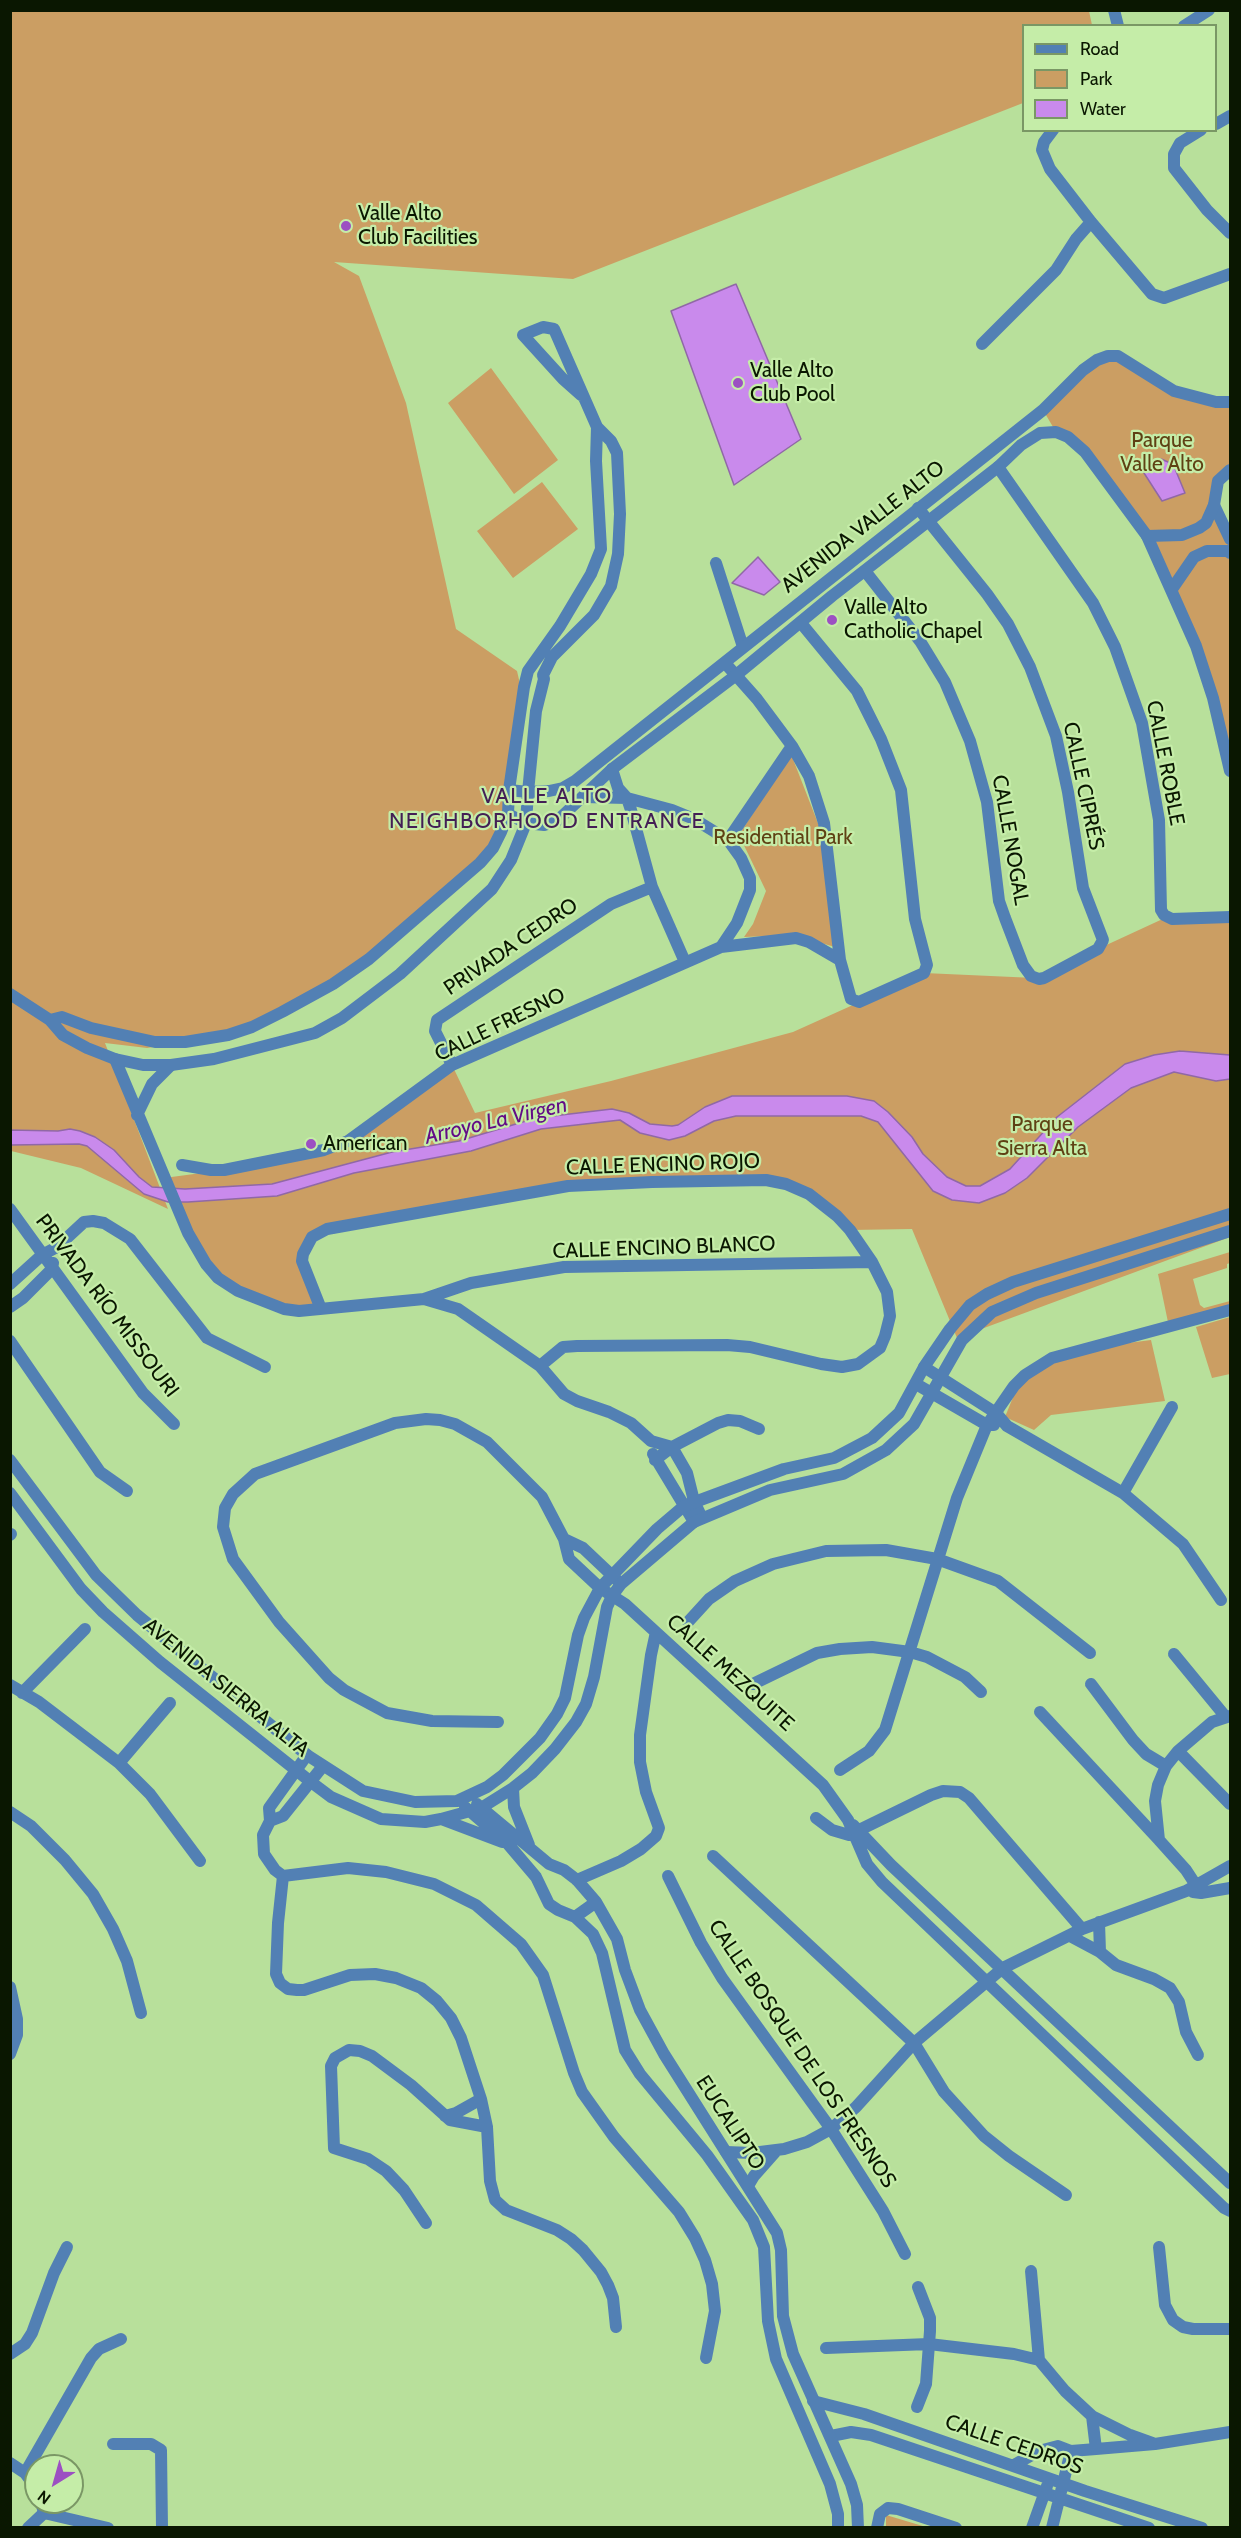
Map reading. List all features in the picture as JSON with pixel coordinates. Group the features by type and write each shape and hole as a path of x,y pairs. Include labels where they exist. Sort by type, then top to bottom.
{"street":[{"path":"1187,24 1209,10"},
{"path":"1052,132 1044,142 1044,159 1090,222 1152,294 1164,298 1230,274"},
{"path":"1199,132 1180,143 1174,154 1174,168 1207,210 1230,233"},
{"path":"982,345 1056,270 1090,222"},
{"path":"10,994 50,1020 63,1035 115,1059 143,1065 171,1065 214,1059 315,1033 342,1018 400,974 492,888 512,860 526,823 536,711 544,680 543,675 552,657 594,615 611,586 618,554 620,514 618,460 610,441 597,427 554,329 543,327 524,335 563,379 581,394"},
{"name":"AVENIDA VALLE ALTO","path":"509,790 528,792 563,788 575,781 1043,410 1083,370 1097,360 1108,356 1119,356 1174,391 1216,402 1230,402"},
{"path":"1043,410 1056,432 1068,437 1084,452 1147,536 1196,646 1230,771"},
{"path":"50,1020 62,1017 92,1028 155,1042 211,1039 252,1027 333,984 386,946 480,863 493,848 508,814 509,790 528,671 560,626 591,574 601,549 596,461 597,427"},
{"name":"AVENIDA VALLE ALTO","path":"508,814 526,823 553,824 612,769 735,676 928,520 998,467 1021,445 1040,433 1056,432"},
{"name":"CALLE ROBLE","path":"998,467 1093,603 1115,647 1142,723 1159,820 1161,910 1164,915 1172,919 1230,917"},
{"path":"1147,536 1182,535 1194,532 1206,523 1214,504 1218,481 1230,470"},
{"path":"1214,504 1230,539"},
{"name":"CALLE CIPRÉS","path":"918,508 1008,624 1030,667 1056,736 1068,792 1083,888 1102,937 1100,947 1044,978 1031,976 1023,965"},
{"path":"1172,589 1194,557 1207,551 1228,551 1230,553"},
{"path":"716,563 743,647"},
{"name":"CALLE NOGAL","path":"865,571 920,640 945,682 970,741 987,802 999,901 1023,965"},
{"path":"725,663 757,699 792,746 809,776 824,823 840,960 850,999 859,1002 924,973 926,958 915,919 901,790 881,739 857,691 801,622"},
{"path":"728,840 792,746"},
{"path":"612,769 618,788 627,798 652,887 685,962"},
{"path":"583,797 627,798 672,810 694,819 728,840 750,878 750,890 737,923 721,947"},
{"name":"PRIVADA CEDRO","path":"452,1065 435,1030 437,1020 610,904 652,887"},
{"name":"CALLE FRESNO","path":"182,1165 224,1170 324,1150 340,1144 371,1126 452,1065 721,947 796,938 840,960"},
{"path":"115,1059 188,1233 206,1264 218,1278 238,1291 284,1309 299,1311 424,1299 458,1309 540,1366 564,1394 631,1423 651,1441 672,1448 687,1473 689,1504"},
{"path":"137,1115 152,1083 171,1065"},
{"name":"CALLE ENCINO ROJO","path":"321,1309 302,1261 312,1237 327,1229 568,1186 766,1180 786,1184 809,1194 837,1216 873,1262 887,1292 890,1316 880,1348 858,1364 842,1367 750,1347 727,1345 563,1347 540,1366"},
{"name":"PRIVADA RÍO MISSOURI","path":"10,1209 142,1393 174,1424"},
{"path":"612,1596 616,1580 657,1529 689,1504 784,1469 834,1458 872,1438 899,1413 924,1367 963,1313 970,1305 987,1294 1013,1282 1230,1214"},
{"path":"10,1284 42,1255 57,1247 84,1222 93,1221 117,1230 130,1239 207,1338 265,1367"},
{"path":"463,1799 503,1776 540,1738 557,1714 565,1698 584,1618 600,1588 616,1580 698,1520 770,1490 843,1474 885,1450 907,1431 962,1340 979,1323 1004,1306 1036,1293 1230,1231"},
{"path":"10,1306 23,1298 52,1269 57,1247"},
{"name":"CALLE ENCINO BLANCO","path":"424,1299 471,1283 584,1266 873,1262"},
{"path":"458,1309 460,1294 471,1283"},
{"path":"840,1770 870,1751 880,1739 910,1652 957,1498 987,1425 1014,1386 1025,1375 1052,1358 1230,1310"},
{"path":"10,1341 100,1472 127,1491"},
{"path":"924,1367 996,1413 1007,1426 1123,1493 1183,1544 1221,1600"},
{"path":"916,1383 987,1425 1007,1426"},
{"path":"1123,1493 1172,1407"},
{"name":"CALLE MEZQUITE","path":"498,1722 432,1721 387,1713 344,1690 329,1677 279,1622 233,1559 223,1527 225,1508 232,1494 255,1474 395,1423 426,1419 440,1420 455,1424 487,1442 542,1497 564,1539 569,1559 600,1588 625,1604 809,1771 834,1798 856,1833 861,1854 874,1873 1230,2211"},
{"path":"655,1460 672,1448 728,1420 740,1421 759,1429"},
{"path":"651,1441 655,1460 689,1504 698,1520"},
{"name":"AVENIDA SIERRA ALTA","path":"10,1460 96,1575 153,1629 307,1755 363,1791 384,1797 415,1802 463,1799"},
{"name":"AVENIDA SIERRA ALTA","path":"10,1493 81,1589 103,1612 160,1662 331,1797 381,1818 425,1822 475,1809 513,1788 555,1749 576,1722 586,1704 594,1677 607,1607 612,1596"},
{"path":"564,1539 583,1548 616,1580 625,1604"},
{"path":"688,1622 709,1599 735,1581 773,1564 826,1551 886,1550 937,1559 998,1581 1090,1653"},
{"path":"81,1589 96,1575"},
{"path":"22,1693 85,1629"},
{"path":"577,1880 621,1862 641,1850 656,1836 658,1828 646,1792 640,1762 640,1735 656,1632"},
{"path":"753,1684 817,1653 872,1647 910,1652 952,1668 981,1692"},
{"path":"1159,1840 1155,1801 1158,1785 1166,1766 1199,1731 1228,1716 1174,1654"},
{"path":"1091,1684 1133,1740 1146,1754 1166,1766"},
{"path":"10,1685 64,1720 119,1763 150,1794 200,1861"},
{"path":"119,1763 170,1703"},
{"path":"1040,1712 1159,1840 1194,1890"},
{"path":"1178,1751 1230,1804"},
{"path":"307,1755 270,1808 270,1821 263,1835 264,1854 275,1870 283,1876 348,1868 386,1872 434,1884 476,1905 521,1944 543,1975 582,2092 614,2137 679,2212 696,2238 712,2284 715,2311 706,2358"},
{"path":"270,1821 283,1816 324,1766"},
{"path":"513,1788 514,1807 530,1849"},
{"path":"816,1818 840,1834 856,1833 931,1794 943,1791 960,1792 969,1798 1083,1929"},
{"name":"EUCALIPTO","path":"463,1799 549,1864 564,1870 577,1880 596,1902 617,1939 625,1970 640,2010 686,2092 777,2232 781,2250 783,2316 793,2354 855,2495 858,2528"},
{"name":"EUCALIPTO","path":"475,1809 536,1877 549,1904 575,1917 593,1934 602,1953 622,2041 634,2064 707,2155 759,2230 766,2260 766,2307 776,2359 830,2484 838,2514 838,2528"},
{"path":"10,1812 31,1826 65,1860 93,1894 113,1929 127,1961 141,2013"},
{"path":"441,1819 508,1844"},
{"path":"856,1833 1003,1968 1230,2183"},
{"path":"713,1856 914,2043 944,2092 984,2136 1009,2157 1066,2195"},
{"path":"536,1877 549,1864"},
{"path":"726,2152 752,2153 777,2150 807,2142 831,2129 856,2107 914,2043 1003,1968 1099,1922 1194,1890 1230,1866"},
{"path":"283,1876 275,1962 276,1974 280,1983 288,1989 304,1990 350,1975 375,1974 396,1978 421,1988 437,2001 451,2018 461,2038 481,2099 487,2127 490,2181 495,2200 506,2210 557,2230 583,2250 601,2272 608,2285 613,2298 616,2327"},
{"name":"CALLE BOSQUE DE LOS FRESNOS","path":"668,1876 696,1933 722,1978 831,2129 883,2211 905,2254"},
{"path":"1194,1890 1230,1888"},
{"path":"575,1917 596,1902"},
{"path":"1099,1922 1100,1952"},
{"path":"1070,1936 1100,1952 1116,1965 1154,1979 1175,1993 1185,2032 1198,2055"},
{"path":"10,2054 16,2035 17,2019 11,1990"},
{"path":"426,2223 404,2190 386,2171 362,2156 334,2148 331,2066 340,2053 349,2050 360,2051 372,2056 411,2085 445,2116 456,2122 487,2127"},
{"path":"445,2116 456,2113 481,2099"},
{"path":"748,2186 777,2150"},
{"path":"10,2354 25,2344 32,2333 54,2273 67,2247"},
{"path":"1160,2247 1165,2305 1173,2320 1183,2327 1194,2329 1230,2329"},
{"path":"1031,2271 1039,2360 1065,2391 1092,2416 1130,2435 1155,2444"},
{"path":"917,2407 926,2384 930,2318 918,2287"},
{"path":"36,2454 92,2358 99,2349 121,2339"},
{"path":"826,2348 929,2344 1014,2354 1039,2360"},
{"name":"CALLE CEDROS","path":"813,2401 864,2414 1085,2491 1202,2528"},
{"path":"862,2433 864,2414"},
{"path":"1092,2416 1096,2449"},
{"name":"CALLE CEDROS","path":"831,2436 844,2432 862,2433 1149,2528"},
{"path":"1014,2465 1058,2446 1071,2451 1096,2449 1155,2444 1230,2432"},
{"path":"113,2444 151,2444 161,2450 162,2528"},
{"path":"1052,2528 1071,2451"},
{"path":"10,2463 24,2472"},
{"path":"1032,2528 1050,2478"},
{"path":"877,2528 880,2514 892,2508 956,2528"},
{"path":"28,2528 38,2514"},
{"path":"62,2514 108,2528"}],"green space":[{"path":"11,11 1089,11 1092,24 1022,24 1022,103 573,279 334,262 359,276 406,403 456,629 517,671 520,684 508,814 493,848 369,959 300,1004 219,1037 147,1048 105,1043 168,1209 81,1168 11,1151"},
{"name":"Parque Valle Alto","path":"1108,356 1174,391 1230,402 1230,470 1218,481 1214,504 1230,538 1230,771 1213,698 1151,546 1085,452 1056,432 1043,410"},
{"path":"491,368 558,460 514,494 448,403"},
{"path":"542,482 578,529 513,578 477,531"},
{"name":"Residential Park","path":"791,754 821,831 835,947 793,935 744,937 753,924 766,891 739,835"},
{"name":"Parque Sierra Alta","path":"1167,917 1230,917 1230,1237 957,1338 912,1229 850,1230 786,1184 568,1186 311,1238 302,1261 321,1309 299,1311 218,1278 164,1178 224,1170 324,1150 452,1065 475,1113 611,1081 793,1032 924,973 1035,978"},
{"path":"1230,1252 1230,1263 1227,1264 1227,1268 1193,1279 1200,1305 1204,1308 1230,1301 1230,1308 1169,1327 1158,1274"},
{"path":"1230,1317 1230,1374 1212,1378 1196,1327"},
{"path":"1151,1340 1165,1401 1051,1415 1034,1430 1005,1417 1018,1385 1045,1364 1105,1346"},
{"path":"886,2515 926,2527 886,2528"}],"water":[{"name":"Valle Alto Club Pool","path":"736,284 801,439 734,485 671,311"},
{"path":"1161,459 1173,464 1185,493 1162,501 1144,473 1149,465"},
{"path":"758,557 780,582 764,595 732,583"},
{"path":"1180,1051 1230,1055 1230,1079 1216,1081 1174,1072 1131,1088 1078,1127 1027,1178 1005,1193 979,1203 952,1200 933,1191 878,1122 861,1116 736,1116 714,1121 685,1136 669,1140 640,1133 620,1120 541,1129 471,1151 354,1173 277,1196 188,1202 168,1202 144,1194 87,1146 79,1144 11,1145 10,1130 70,1129 95,1137 114,1150 139,1177 152,1187 185,1189 272,1184 392,1152 459,1141 536,1118 612,1109 629,1113 650,1124 672,1126 678,1125 705,1107 732,1096 847,1096 874,1101 888,1112 912,1137 923,1154 947,1177 966,1186 980,1186 1010,1169 1057,1117 1125,1064 1154,1055"}],"place":[{"name":"Valle Alto Club Facilities","path":"346,226"},
{"name":"Valle Alto Club Pool","path":"738,383"},
{"name":"Valle Alto Catholic Chapel","path":"832,620"},
{"name":"American","path":"311,1144"}],"district":[{"name":"VALLE ALTO NEIGHBORHOOD ENTRANCE","path":"547,810"}],"water label":[{"name":"Arroyo La Virgen","path":"496,1121"}]}
